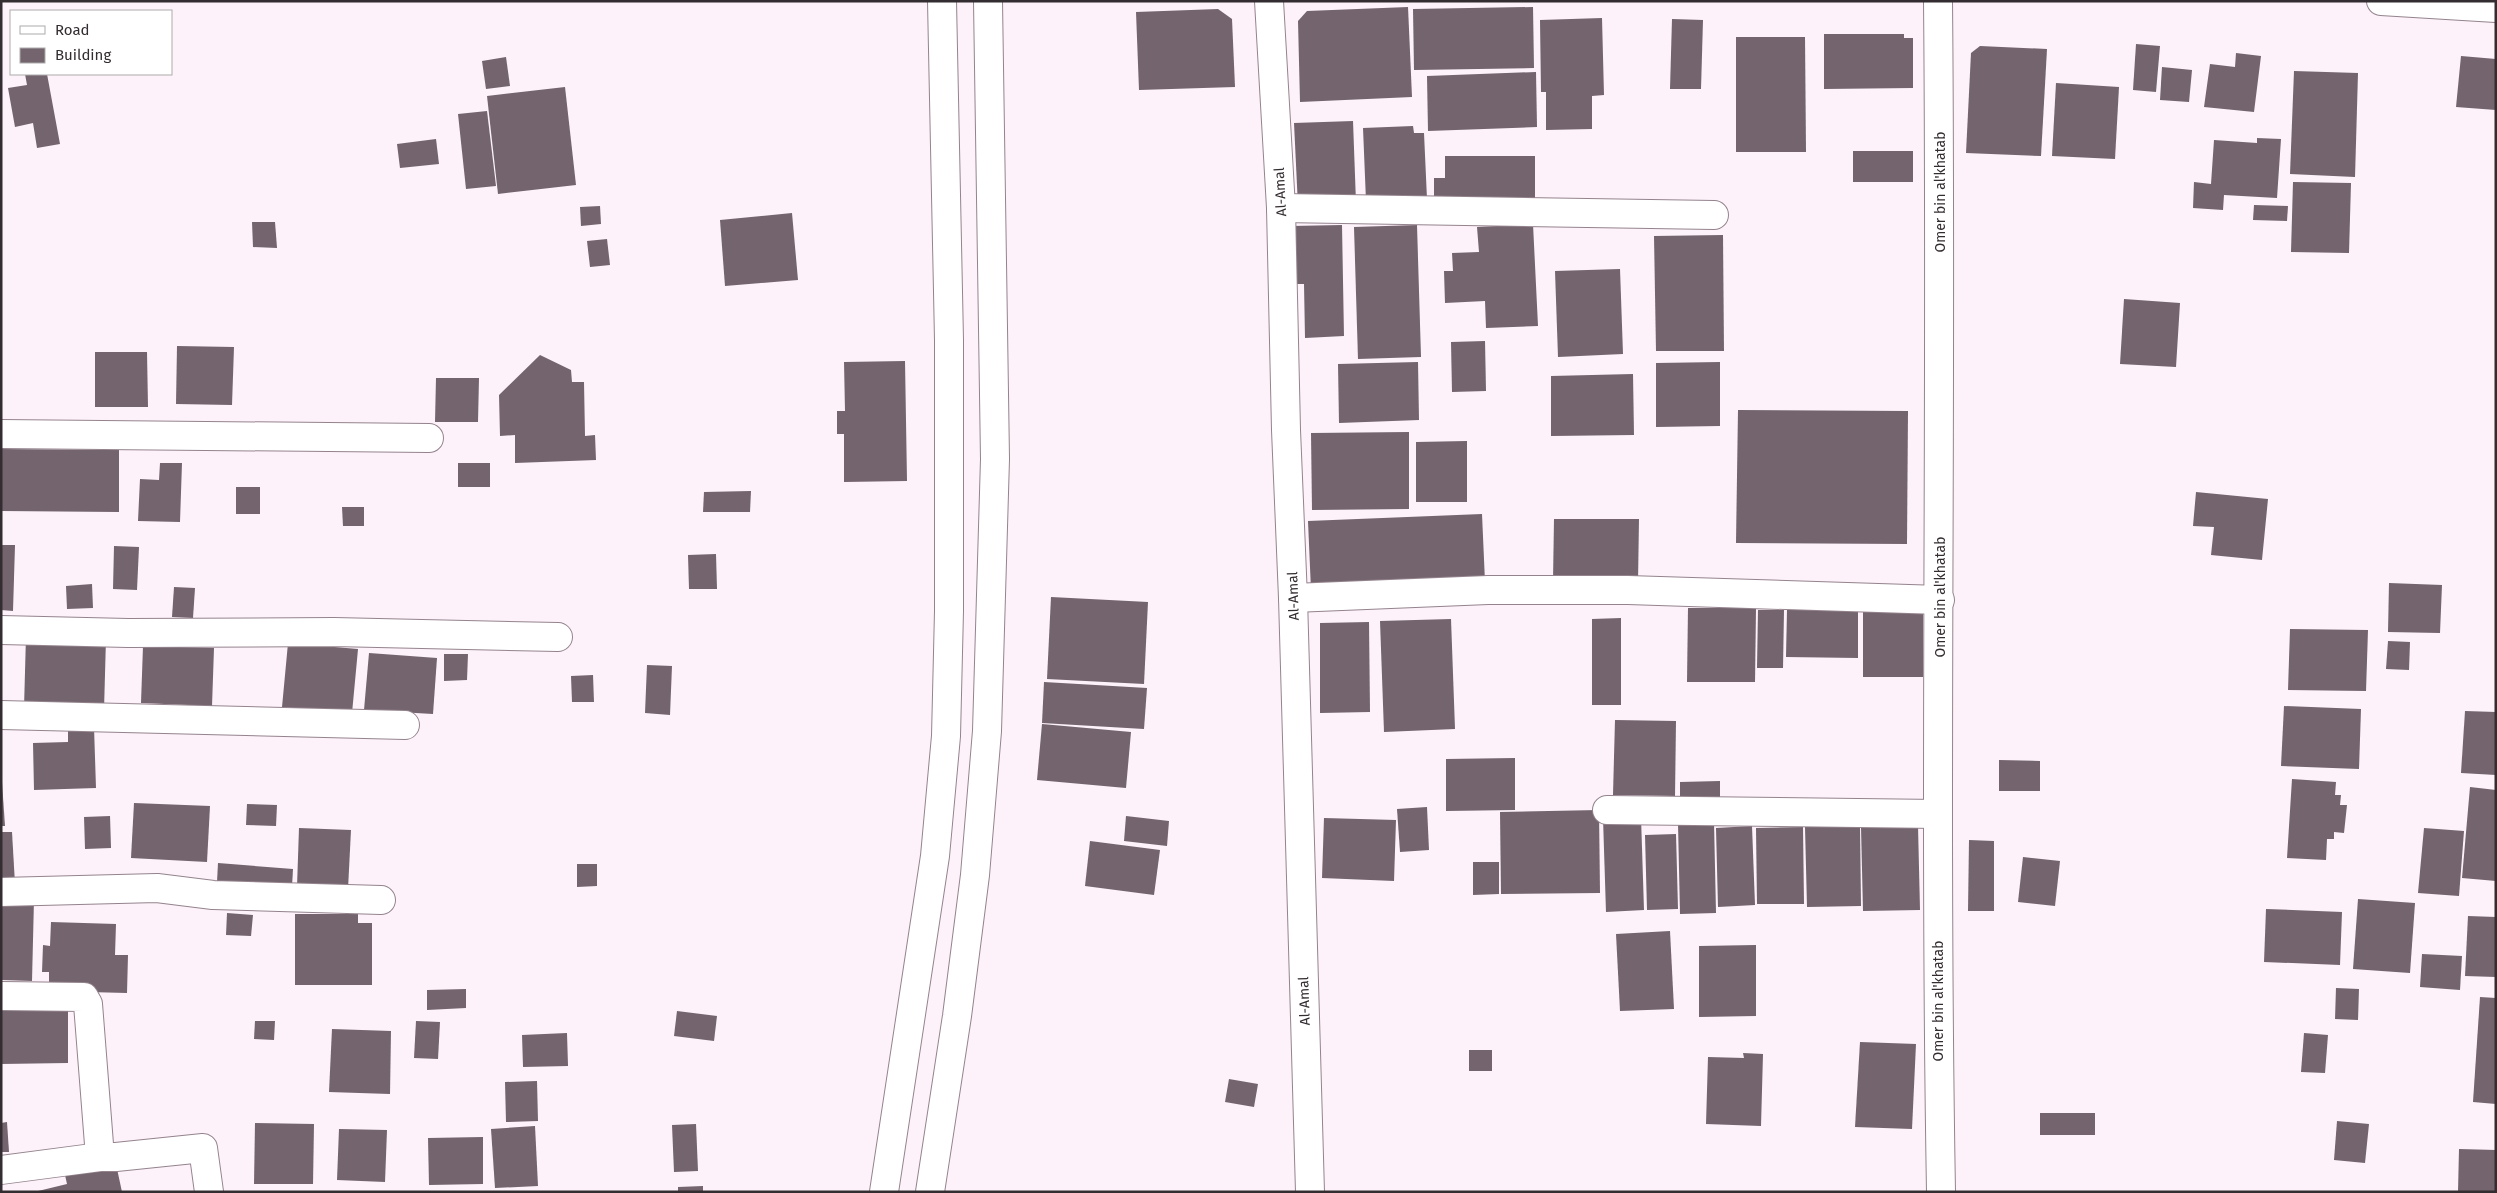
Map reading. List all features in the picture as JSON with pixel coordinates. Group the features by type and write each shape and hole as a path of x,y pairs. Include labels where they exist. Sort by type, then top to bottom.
{"street":[{"path":"884,1192 935,856 946,736 949,611 949,340 942,1"},
{"path":"930,1192 958,1016 975,875 987,731 995,460 988,1"},
{"name":"Al-Amal","path":"1269,1 1281,208 1286,430 1293,598 1310,1192"},
{"name":"Omer bin al'khatab","path":"1938,1 1940,600 1938,1014 1941,1192"},
{"path":"2381,1 2496,8"},
{"path":"1281,208 1714,215"},
{"path":"1,434 139,437 429,438"},
{"path":"1293,598 1488,590 1598,590 1940,600"},
{"path":"1,630 128,633 334,632 558,637"},
{"path":"1,715 405,725"},
{"path":"1608,810 1938,814"},
{"path":"1,892 157,888 212,895 381,900"},
{"path":"1,996 84,996 88,1004 100,1156"},
{"path":"1,1170 100,1156 116,1157 203,1148 210,1192"}],"building":[{"path":"1408,7 1412,97 1300,102 1298,21 1307,11"},
{"path":"1533,7 1534,68 1414,70 1413,9"},
{"path":"1218,9 1232,19 1235,87 1139,90 1136,12"},
{"path":"1602,18 1604,95 1592,96 1592,129 1546,130 1546,92 1541,92 1540,20"},
{"path":"1672,19 1703,20 1701,89 1670,89"},
{"path":"1824,34 1904,34 1904,38 1913,38 1913,88 1824,89"},
{"path":"1736,37 1805,37 1806,152 1736,152"},
{"path":"2136,44 2160,46 2156,92 2133,90"},
{"path":"1980,46 2047,49 2041,156 1966,153 1971,53"},
{"path":"2236,53 2261,56 2254,112 2204,107 2210,64 2235,67"},
{"path":"2461,56 2496,59 2496,110 2456,107"},
{"path":"506,57 510,86 486,89 482,61"},
{"path":"2162,67 2192,70 2189,102 2160,100"},
{"path":"2294,71 2358,73 2355,177 2290,174"},
{"path":"1536,72 1537,127 1428,131 1427,76"},
{"path":"25,75 47,75 60,144 37,148 33,123 15,127 8,88 27,85"},
{"path":"2056,83 2119,87 2115,159 2052,156"},
{"path":"565,87 576,185 498,194 487,96"},
{"path":"487,111 496,186 466,189 458,114"},
{"path":"1353,121 1356,203 1298,206 1294,123"},
{"path":"1413,126 1414,133 1424,133 1427,199 1366,201 1363,128"},
{"path":"2257,138 2281,139 2277,198 2224,195 2223,210 2193,208 2194,182 2211,184 2214,140 2257,143"},
{"path":"436,139 439,164 400,168 397,144"},
{"path":"1853,151 1913,151 1913,182 1853,182"},
{"path":"1445,156 1535,156 1535,205 1434,205 1434,178 1445,178"},
{"path":"2293,182 2351,183 2349,253 2291,252"},
{"path":"2254,205 2288,206 2287,221 2253,220"},
{"path":"600,206 601,224 581,226 580,207"},
{"path":"792,213 798,280 725,286 720,220"},
{"path":"252,222 275,222 277,248 253,247"},
{"path":"1533,224 1538,326 1486,328 1485,301 1445,303 1444,271 1453,271 1452,253 1479,252 1477,227"},
{"path":"1342,225 1344,336 1305,338 1304,284 1292,284 1291,226"},
{"path":"1417,225 1421,357 1358,359 1354,227"},
{"path":"1723,235 1724,351 1656,351 1654,236"},
{"path":"607,239 610,265 590,267 587,241"},
{"path":"1620,269 1623,354 1558,357 1555,271"},
{"path":"2124,299 2180,303 2176,367 2120,364"},
{"path":"1485,341 1486,391 1452,392 1451,342"},
{"path":"177,346 234,347 232,405 176,404"},
{"path":"95,352 147,352 148,407 95,407"},
{"path":"540,355 571,370 572,382 584,382 585,436 595,435 596,460 515,463 515,435 500,436 499,395"},
{"path":"905,361 907,481 844,482 844,434 837,434 837,411 845,411 844,362"},
{"path":"1418,362 1419,420 1339,423 1338,364"},
{"path":"1720,362 1720,426 1656,427 1656,363"},
{"path":"1633,374 1634,435 1551,436 1551,376"},
{"path":"436,378 479,378 478,422 435,422"},
{"path":"1738,410 1908,411 1907,544 1736,543"},
{"path":"1409,432 1409,509 1312,510 1311,433"},
{"path":"1467,441 1467,502 1416,502 1416,442"},
{"path":"1,449 119,450 119,512 1,511"},
{"path":"160,463 182,463 180,522 138,521 140,479 159,480"},
{"path":"458,463 490,463 490,487 458,487"},
{"path":"236,487 260,487 260,514 236,514"},
{"path":"751,491 750,512 703,512 704,492"},
{"path":"2196,492 2268,499 2262,560 2211,555 2214,527 2193,526"},
{"path":"342,507 364,507 364,526 343,526"},
{"path":"1482,514 1485,582 1311,590 1308,521"},
{"path":"1554,519 1639,519 1638,582 1553,581"},
{"path":"1,545 15,545 13,611 1,610"},
{"path":"114,546 139,547 137,590 113,589"},
{"path":"716,554 717,589 689,589 688,555"},
{"path":"2389,583 2442,585 2440,633 2388,632"},
{"path":"92,584 93,608 67,609 66,586"},
{"path":"174,587 195,588 193,618 172,617"},
{"path":"1051,597 1148,602 1144,684 1047,679"},
{"path":"1863,606 1923,606 1923,677 1863,677"},
{"path":"1688,608 1756,608 1755,682 1687,682"},
{"path":"1758,610 1784,610 1783,668 1757,668"},
{"path":"1787,610 1858,610 1858,658 1786,657"},
{"path":"1621,618 1621,705 1592,705 1592,619"},
{"path":"1451,619 1455,729 1384,732 1380,621"},
{"path":"1369,622 1370,712 1320,713 1320,623"},
{"path":"2290,629 2368,630 2366,691 2288,690"},
{"path":"26,636 106,638 104,710 24,708"},
{"path":"2388,641 2410,642 2409,670 2386,669"},
{"path":"288,643 358,649 352,713 282,707"},
{"path":"143,646 214,648 212,706 141,703"},
{"path":"369,653 437,658 433,714 364,710"},
{"path":"444,654 468,654 467,680 444,681"},
{"path":"647,665 672,666 670,715 645,713"},
{"path":"593,675 594,702 572,702 571,676"},
{"path":"1044,682 1147,688 1144,729 1042,723"},
{"path":"2284,706 2361,709 2359,769 2281,766"},
{"path":"2465,711 2496,712 2496,775 2461,773"},
{"path":"1615,720 1676,721 1675,796 1613,795"},
{"path":"1042,724 1131,732 1126,788 1037,780"},
{"path":"68,727 94,727 96,788 34,790 33,743 68,742"},
{"path":"1515,758 1515,810 1446,811 1446,759"},
{"path":"1999,760 2040,761 2040,791 1999,791"},
{"path":"1,768 5,826 1,826"},
{"path":"2292,779 2336,782 2335,795 2341,795 2340,805 2347,805 2344,833 2334,832 2334,839 2327,839 2326,860 2287,858"},
{"path":"1720,781 1720,805 1680,806 1680,782"},
{"path":"2470,787 2496,790 2496,881 2462,878"},
{"path":"134,803 210,806 207,862 131,858"},
{"path":"247,804 277,805 276,826 246,825"},
{"path":"1427,807 1429,850 1400,852 1397,809"},
{"path":"1599,810 1600,893 1501,894 1500,812"},
{"path":"110,816 111,848 85,849 84,817"},
{"path":"1126,816 1169,821 1167,846 1124,841"},
{"path":"1641,817 1644,910 1606,912 1603,818"},
{"path":"1324,818 1396,820 1394,881 1322,878"},
{"path":"1714,822 1716,913 1680,914 1678,823"},
{"path":"1752,826 1755,905 1718,907 1716,828"},
{"path":"1860,826 1861,906 1807,907 1805,827"},
{"path":"1918,826 1920,910 1863,911 1861,827"},
{"path":"1803,827 1804,904 1757,904 1756,828"},
{"path":"299,828 351,830 348,889 297,887"},
{"path":"2424,828 2464,831 2459,896 2418,893"},
{"path":"1,832 12,832 15,884 1,884"},
{"path":"1676,834 1678,909 1647,910 1645,835"},
{"path":"1969,840 1994,841 1994,911 1968,911"},
{"path":"1090,841 1160,850 1154,895 1085,886"},
{"path":"2023,857 2060,861 2055,906 2018,902"},
{"path":"1473,862 1499,862 1499,894 1473,895"},
{"path":"218,863 293,869 292,887 217,882"},
{"path":"577,864 597,864 597,886 577,887"},
{"path":"1,898 34,899 32,981 1,980"},
{"path":"2358,899 2415,903 2410,973 2353,969"},
{"path":"2266,909 2342,912 2340,965 2264,962"},
{"path":"227,913 253,915 251,936 226,935"},
{"path":"295,914 358,914 358,923 372,923 372,985 295,985"},
{"path":"2468,916 2496,917 2496,977 2465,976"},
{"path":"51,922 116,924 115,955 128,955 127,993 49,991 49,972 42,972 43,945 50,946"},
{"path":"1670,931 1674,1009 1620,1011 1616,934"},
{"path":"1756,945 1756,1016 1699,1017 1699,946"},
{"path":"2422,954 2462,956 2460,990 2420,987"},
{"path":"2336,988 2359,989 2358,1020 2335,1019"},
{"path":"466,989 466,1008 427,1010 427,990"},
{"path":"2480,997 2496,998 2496,1104 2473,1102"},
{"path":"68,1008 68,1063 1,1064 1,1009"},
{"path":"677,1011 717,1016 714,1041 674,1036"},
{"path":"255,1021 275,1021 274,1040 254,1039"},
{"path":"416,1021 440,1022 438,1059 414,1058"},
{"path":"332,1029 391,1031 390,1094 329,1092"},
{"path":"567,1033 568,1066 523,1067 522,1035"},
{"path":"2304,1033 2328,1035 2325,1073 2301,1072"},
{"path":"1860,1042 1916,1044 1912,1129 1855,1127"},
{"path":"1469,1050 1492,1050 1492,1071 1469,1071"},
{"path":"1743,1053 1763,1054 1761,1126 1706,1124 1708,1057 1744,1058"},
{"path":"1229,1079 1258,1084 1254,1107 1225,1102"},
{"path":"537,1081 538,1121 506,1122 505,1082"},
{"path":"2040,1113 2095,1113 2095,1135 2040,1135"},
{"path":"2337,1121 2369,1124 2365,1163 2334,1160"},
{"path":"7,1122 9,1152 1,1152 1,1123"},
{"path":"255,1123 314,1124 313,1184 254,1184"},
{"path":"696,1124 698,1171 674,1172 672,1125"},
{"path":"535,1126 538,1186 495,1188 491,1129"},
{"path":"339,1129 387,1130 385,1182 337,1180"},
{"path":"483,1137 483,1184 429,1185 428,1138"},
{"path":"2459,1149 2496,1150 2496,1192 2458,1192"},
{"path":"116,1164 122,1192 34,1192 67,1184 65,1175"},
{"path":"703,1186 703,1192 678,1192 678,1187"}]}
